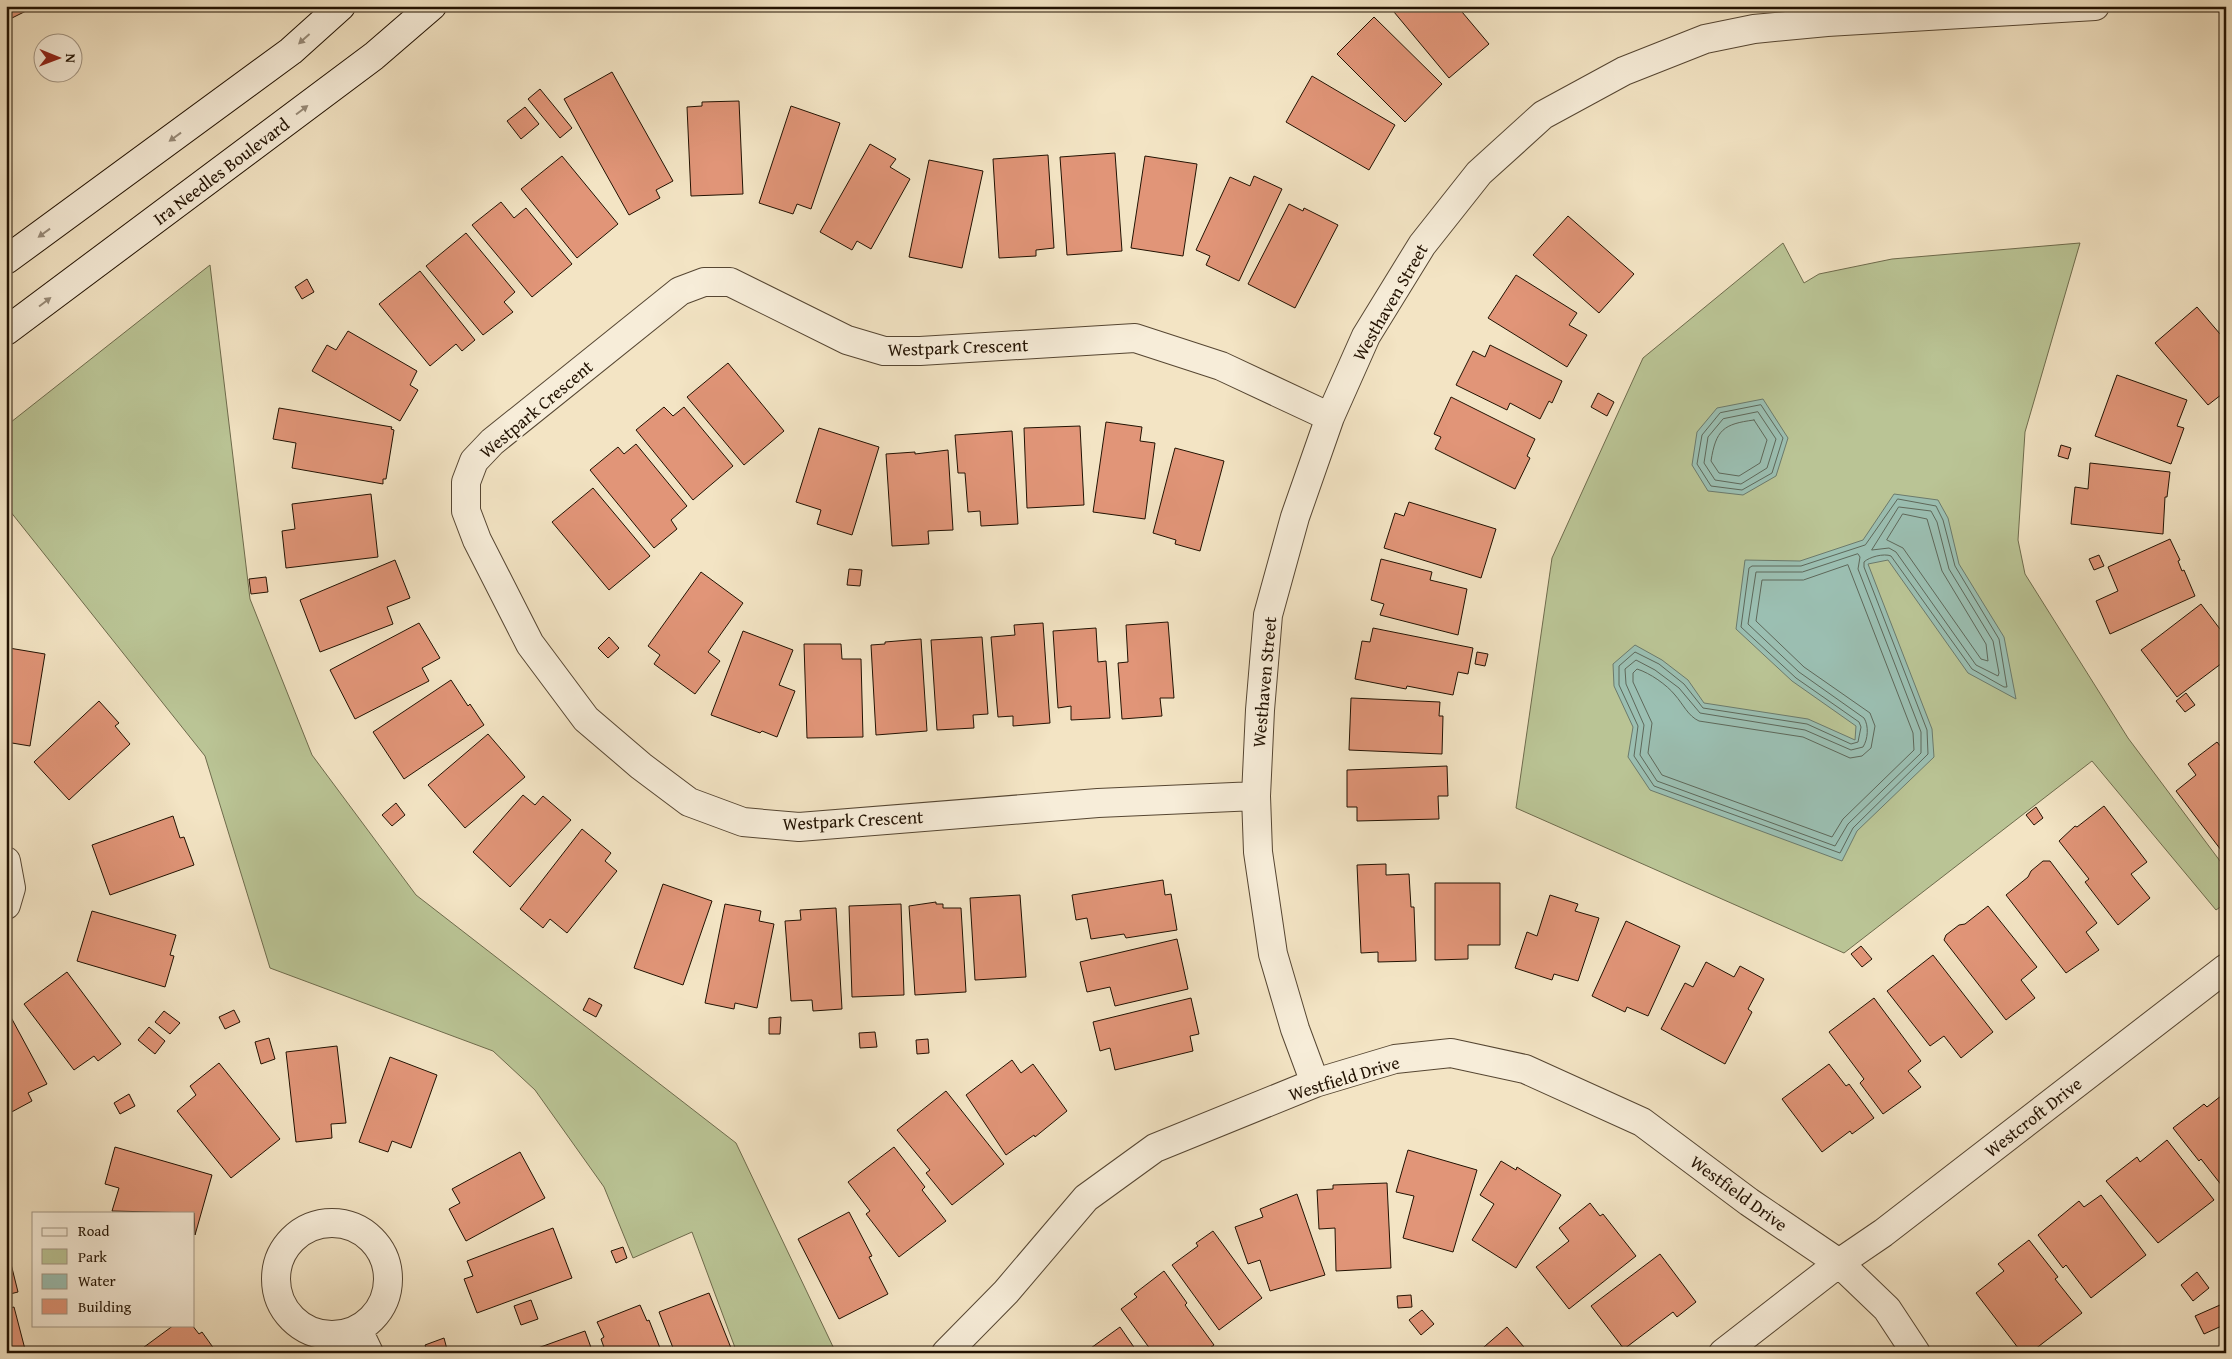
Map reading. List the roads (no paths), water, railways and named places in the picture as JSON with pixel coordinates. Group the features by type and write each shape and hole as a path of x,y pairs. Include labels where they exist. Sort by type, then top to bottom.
{"street":[{"path":"6,260 291,51 341,6"},
{"name":"Ira Needles Boulevard","path":"6,331 374,56 432,6"},
{"name":"Westhaven Street","path":"1315,1083 1295,1029 1273,954 1258,852 1256,796 1260,710 1268,615 1295,517 1330,417 1371,328 1422,245 1480,173 1543,115 1624,71 1705,39 1754,29 1827,22 2095,6"},
{"name":"Westpark Crescent","path":"1256,796 1098,803 799,827 743,822 689,802 641,766 586,719 530,644 477,540 466,511 466,482 474,461 492,442 680,291 704,282 730,282 847,340 884,351 920,351 1135,338 1221,366 1330,417"},
{"path":"6,861 11,888 6,905"},
{"name":"Westcroft Drive","path":"1723,1353 1840,1263 1883,1233 2226,968"},
{"name":"Westfield Drive","path":"946,1353 1006,1292 1086,1198 1155,1148 1315,1083 1395,1059 1451,1053 1525,1069 1642,1122 1749,1202 1840,1263 1887,1309 1916,1353"},
{"path":"344,1223 368,1234 383,1253 389,1278 388,1290 381,1309 363,1342 347,1335 328,1336 301,1327 290,1318 279,1302 276,1275 283,1251 294,1236 318,1224 344,1223"}],"water":[{"path":"1763,399 1788,438 1776,476 1743,495 1708,491 1692,465 1697,432 1717,408"},
{"path":"1894,494 1938,500 1948,518 1959,564 2004,637 2016,699 1968,673 1888,560 1868,564 1932,729 1934,757 1857,831 1842,861 1650,790 1628,757 1633,727 1614,686 1613,664 1635,645 1662,660 1688,680 1704,703 1808,719 1855,740 1856,726 1792,681 1736,629 1745,560 1800,561 1863,540"}]}
